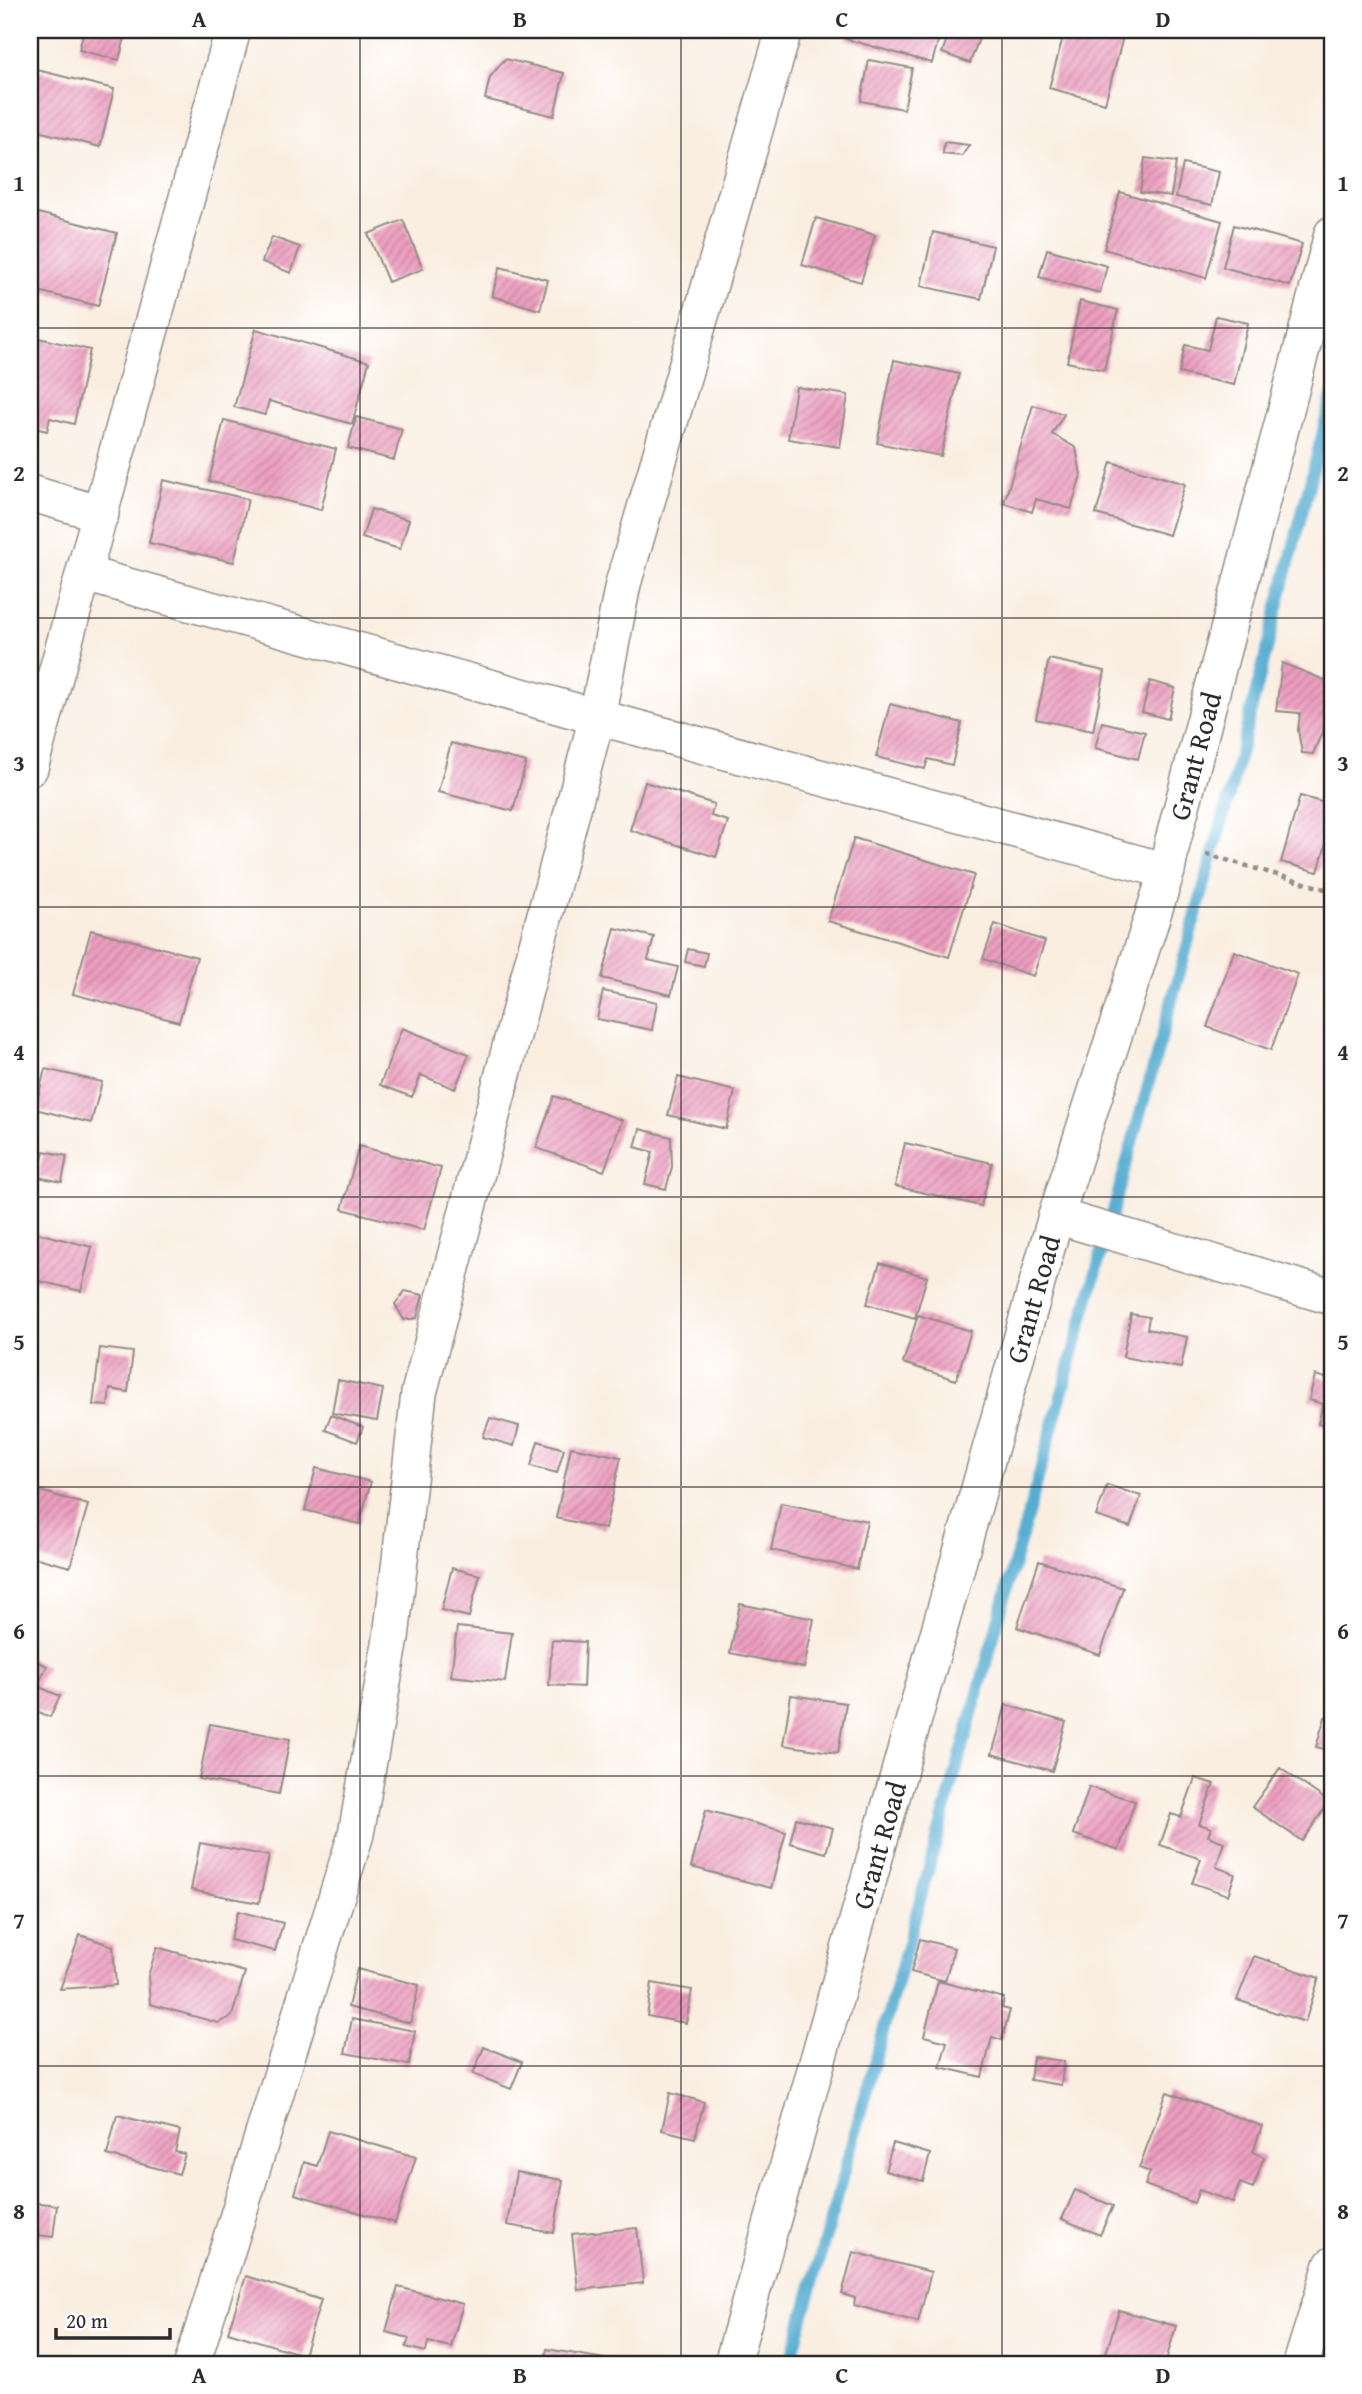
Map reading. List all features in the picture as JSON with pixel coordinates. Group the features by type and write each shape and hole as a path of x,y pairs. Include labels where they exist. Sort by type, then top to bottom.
{"street":[{"path":"30,768 233,30"},
{"path":"192,2364 356,1834 391,1637 419,1393 597,718 623,584 784,30"},
{"name":"Grant Road","path":"732,2364 1056,1216 1169,857 1332,234"},
{"path":"30,493 101,514"},
{"path":"85,574 597,718 1169,857"},
{"path":"1056,1216 1332,1297"},
{"path":"1301,2364 1332,2265"}],"path":[{"path":"1169,857 1332,891"}],"building":[{"path":"84,30 127,30 119,60 79,50"},
{"path":"849,30 941,30 932,63 846,39"},
{"path":"950,30 982,30 970,63 942,53"},
{"path":"1065,30 1125,30 1105,103 1049,88"},
{"path":"505,59 564,73 554,116 485,99 490,77"},
{"path":"869,60 912,68 904,109 861,101"},
{"path":"33,69 114,89 100,147 30,129 30,83"},
{"path":"944,142 969,145 962,156 943,154"},
{"path":"1145,158 1176,162 1171,196 1140,192"},
{"path":"1183,164 1219,172 1212,205 1176,197"},
{"path":"1120,192 1222,221 1206,278 1104,249"},
{"path":"30,211 117,233 98,306 30,289"},
{"path":"816,218 875,235 861,282 802,265"},
{"path":"403,220 423,269 388,282 368,234"},
{"path":"1234,225 1302,244 1290,286 1223,267"},
{"path":"933,232 993,246 981,299 921,286"},
{"path":"272,237 300,247 291,273 262,262"},
{"path":"1047,249 1107,266 1100,293 1039,277"},
{"path":"500,267 548,280 540,310 492,296"},
{"path":"1080,301 1118,310 1104,370 1067,362"},
{"path":"1216,316 1248,323 1234,385 1179,373 1185,345 1208,350"},
{"path":"256,329 369,362 352,424 269,401 265,415 234,407"},
{"path":"30,336 90,350 74,424 50,418 47,431 30,427"},
{"path":"894,360 959,374 941,456 877,443"},
{"path":"796,387 848,395 840,447 788,439"},
{"path":"1033,405 1064,414 1052,434 1076,448 1081,475 1071,509 1036,499 1032,512 1004,503"},
{"path":"356,417 402,429 394,460 348,448"},
{"path":"224,420 336,449 321,510 209,481"},
{"path":"1111,462 1185,484 1169,535 1096,514"},
{"path":"163,480 248,499 234,562 149,543"},
{"path":"371,509 409,520 400,549 362,538"},
{"path":"1049,659 1105,671 1093,731 1036,719"},
{"path":"1282,663 1332,683 1332,708 1313,754 1302,753 1298,730 1300,713 1276,711"},
{"path":"1150,681 1175,688 1168,719 1142,712"},
{"path":"890,704 962,723 952,765 928,759 925,769 876,757"},
{"path":"1102,722 1145,732 1138,759 1095,748"},
{"path":"451,743 526,762 513,811 438,792"},
{"path":"645,782 714,804 711,816 728,821 716,857 630,830"},
{"path":"1300,796 1332,805 1332,823 1318,872 1281,862"},
{"path":"854,838 974,875 949,957 828,921"},
{"path":"995,924 1045,941 1033,976 983,959"},
{"path":"615,928 654,937 648,960 678,967 671,995 602,978"},
{"path":"91,930 197,957 179,1022 73,994"},
{"path":"688,949 707,953 704,966 685,962"},
{"path":"1234,951 1298,974 1271,1050 1207,1027"},
{"path":"603,991 657,1002 652,1030 597,1019"},
{"path":"402,1028 469,1054 455,1089 421,1075 412,1097 380,1085"},
{"path":"45,1069 102,1082 91,1123 35,1109"},
{"path":"678,1077 735,1091 726,1129 668,1115"},
{"path":"554,1096 622,1120 604,1171 536,1148"},
{"path":"640,1129 671,1137 672,1167 666,1189 645,1184 653,1152 635,1147"},
{"path":"905,1143 992,1163 981,1206 895,1186"},
{"path":"359,1146 441,1168 424,1230 342,1209"},
{"path":"44,1151 67,1156 62,1182 38,1177"},
{"path":"30,1231 92,1247 81,1291 30,1279"},
{"path":"880,1263 927,1277 915,1318 867,1304"},
{"path":"405,1291 423,1295 417,1318 404,1320 395,1304"},
{"path":"1131,1314 1149,1317 1147,1329 1187,1337 1181,1368 1123,1357"},
{"path":"918,1315 971,1331 956,1380 903,1363"},
{"path":"100,1348 133,1352 128,1392 110,1389 108,1406 93,1405"},
{"path":"1315,1375 1332,1380 1332,1428 1318,1424 1323,1404 1309,1400"},
{"path":"338,1380 383,1389 377,1421 332,1413"},
{"path":"331,1415 363,1427 357,1442 325,1430"},
{"path":"490,1418 519,1426 514,1446 483,1437"},
{"path":"538,1441 564,1449 557,1473 531,1466"},
{"path":"571,1447 621,1457 605,1529 556,1518"},
{"path":"316,1468 371,1482 359,1524 305,1510"},
{"path":"1107,1485 1141,1496 1130,1527 1096,1516"},
{"path":"30,1488 88,1505 70,1567 30,1556"},
{"path":"781,1503 867,1521 857,1569 771,1550"},
{"path":"1039,1561 1123,1588 1100,1655 1017,1627"},
{"path":"452,1568 480,1575 469,1617 441,1610"},
{"path":"740,1604 814,1619 804,1668 730,1653"},
{"path":"457,1627 512,1633 505,1682 451,1676"},
{"path":"552,1640 585,1642 583,1687 549,1685"},
{"path":"30,1658 47,1666 37,1686 60,1696 50,1717 30,1708"},
{"path":"791,1695 846,1703 838,1753 783,1745"},
{"path":"1006,1705 1066,1722 1052,1771 992,1754"},
{"path":"1325,1717 1332,1719 1332,1751 1316,1747"},
{"path":"210,1724 290,1739 279,1794 199,1779"},
{"path":"1280,1768 1329,1802 1302,1841 1252,1807"},
{"path":"1195,1778 1214,1784 1199,1824 1211,1828 1208,1836 1224,1842 1216,1867 1235,1874 1228,1895 1192,1883 1201,1859 1160,1845 1171,1814 1181,1817"},
{"path":"1089,1787 1135,1801 1119,1850 1073,1834"},
{"path":"706,1810 786,1832 771,1888 691,1867"},
{"path":"796,1818 833,1828 826,1853 790,1843"},
{"path":"200,1843 269,1856 259,1903 191,1890"},
{"path":"238,1911 283,1923 275,1951 230,1940"},
{"path":"80,1935 113,1946 116,1985 60,1989"},
{"path":"920,1939 954,1948 945,1981 911,1972"},
{"path":"157,1947 245,1972 232,2016 218,2023 150,2004 148,1976"},
{"path":"1254,1956 1319,1978 1305,2022 1237,2000"},
{"path":"357,1969 419,1985 410,2023 348,2007"},
{"path":"938,1981 1004,1998 1002,2008 1010,2010 1002,2040 992,2037 982,2077 940,2067 947,2042 924,2036"},
{"path":"652,1983 692,1990 686,2023 647,2016"},
{"path":"352,2019 415,2031 409,2065 345,2053"},
{"path":"484,2047 522,2062 511,2089 473,2074"},
{"path":"1033,2057 1064,2061 1061,2085 1030,2080"},
{"path":"1167,2092 1262,2126 1253,2152 1264,2157 1253,2188 1240,2183 1233,2202 1199,2190 1194,2203 1145,2185 1150,2172 1139,2168"},
{"path":"670,2093 704,2102 695,2138 662,2130"},
{"path":"117,2115 180,2131 175,2152 185,2154 179,2174 107,2155"},
{"path":"328,2131 416,2157 395,2223 295,2194 304,2162 317,2166"},
{"path":"893,2143 930,2154 923,2181 885,2171"},
{"path":"516,2172 563,2180 554,2233 507,2225"},
{"path":"1075,2190 1113,2206 1100,2235 1062,2219"},
{"path":"30,2202 57,2205 53,2237 30,2234"},
{"path":"637,2228 643,2283 578,2290 572,2234"},
{"path":"853,2252 931,2272 918,2322 854,2305 855,2298 842,2294"},
{"path":"246,2276 321,2300 304,2355 228,2332"},
{"path":"398,2287 463,2304 451,2347 428,2342 426,2352 406,2347 409,2338 386,2332"},
{"path":"1119,2310 1176,2326 1165,2364 1119,2364 1104,2360"},
{"path":"547,2349 616,2361 616,2364 544,2364"}],"waterway":[{"path":"790,2364 1230,793 1332,396"}]}
